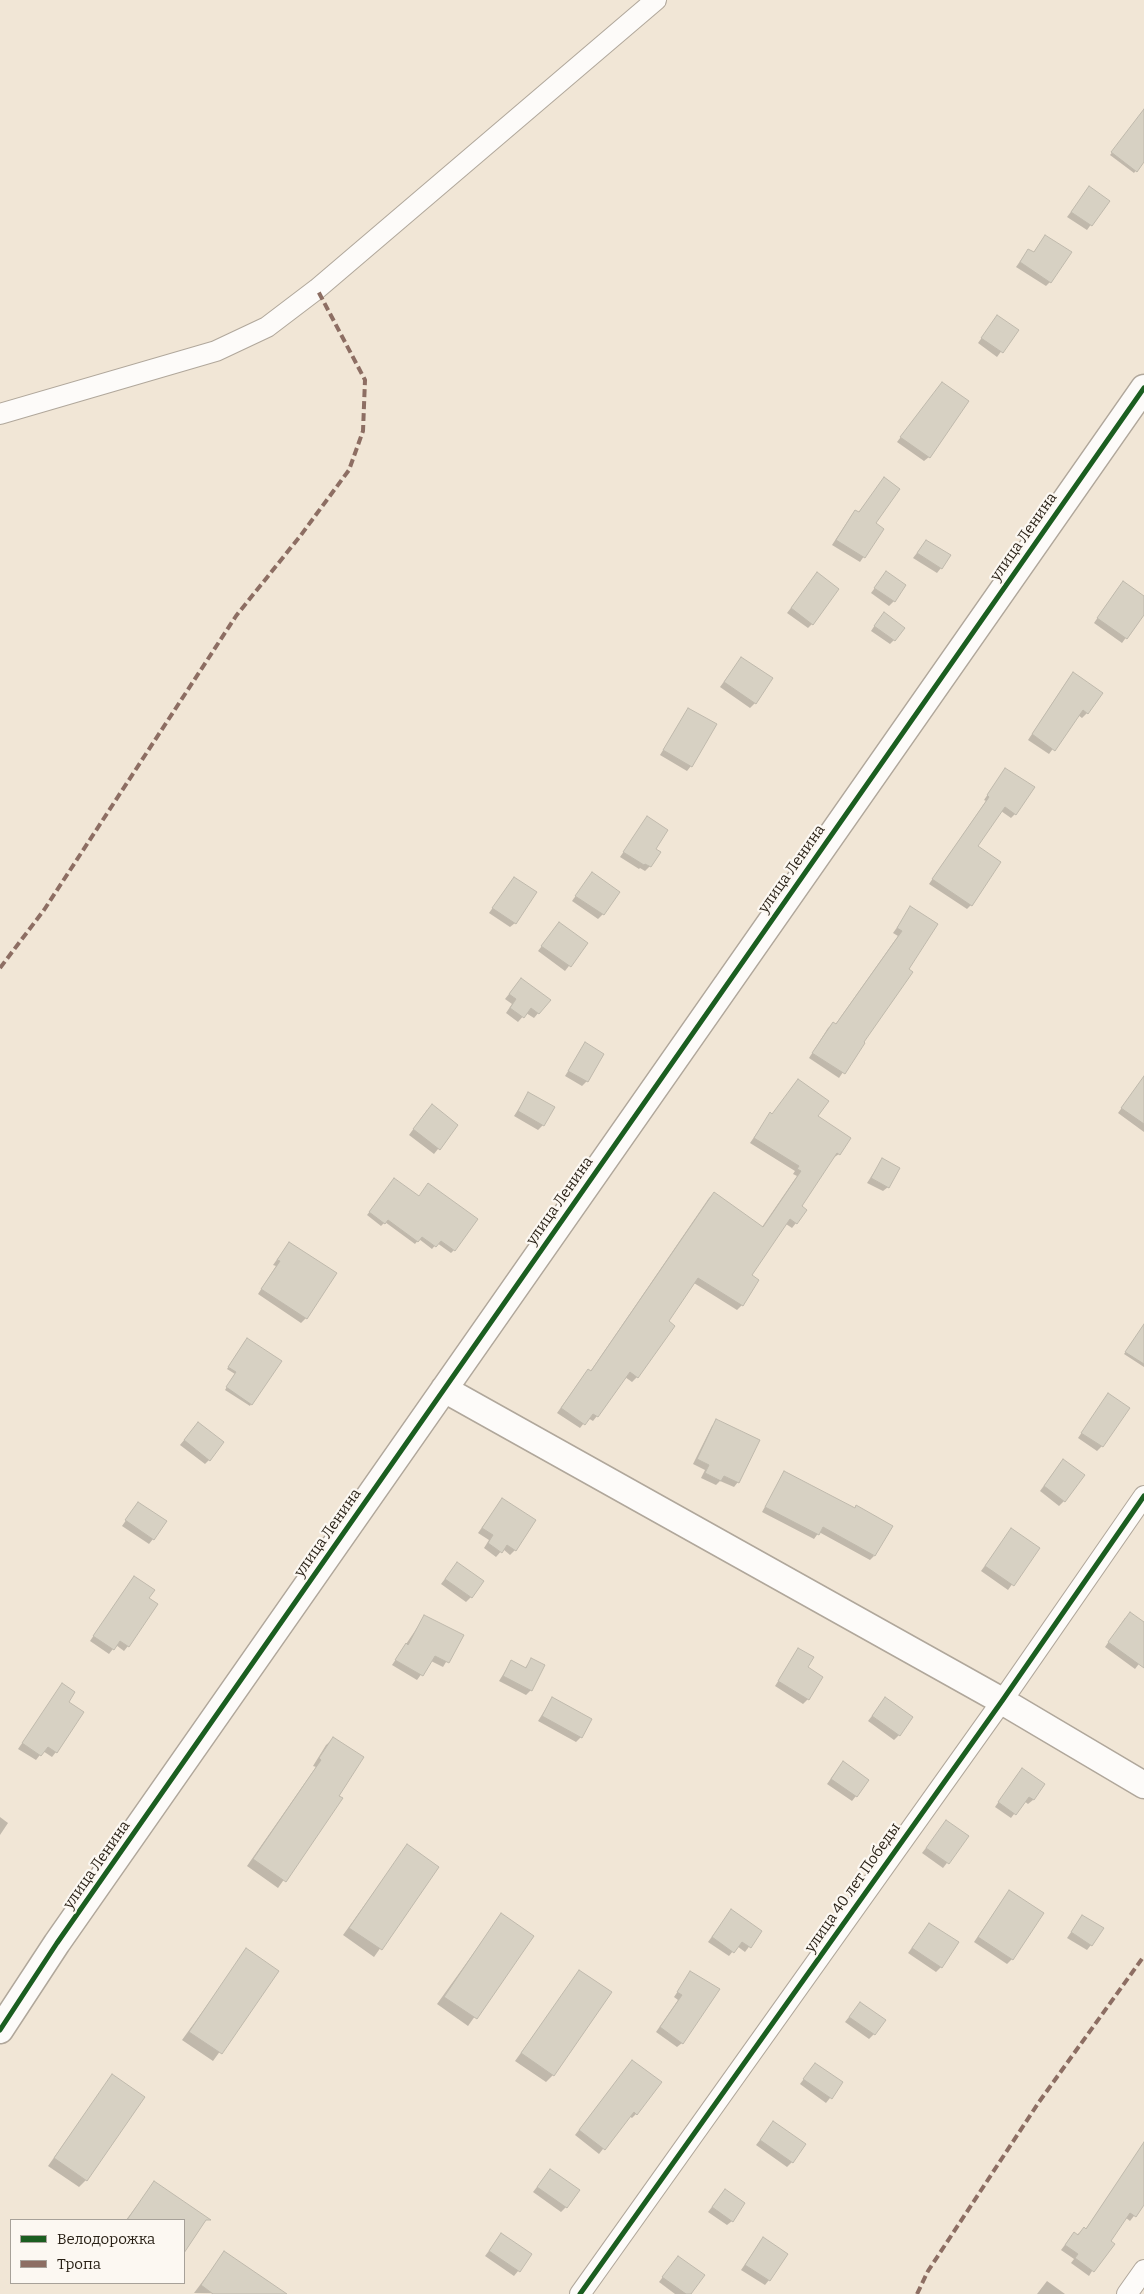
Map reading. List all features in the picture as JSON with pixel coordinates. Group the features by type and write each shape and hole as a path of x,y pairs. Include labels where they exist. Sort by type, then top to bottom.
{"street":[{"path":"0,414 216,351 267,327 317,289 656,0"},
{"name":"улица Ленина","path":"0,2030 57,1943 1144,388"},
{"path":"444,1389 1002,1701 1144,1785"},
{"name":"улица 40 лет Победы","path":"580,2294 1002,1701 1144,1496"},
{"path":"1127,2294 1144,2270"}],"building":[{"path":"1144,109 1144,162 1137,172 1111,152"},
{"path":"1089,186 1110,201 1092,226 1071,212"},
{"path":"1045,235 1072,252 1051,283 1020,262 1028,249 1034,252"},
{"path":"997,315 1019,330 1003,353 981,338"},
{"path":"942,382 969,401 930,458 900,437"},
{"path":"884,477 900,489 876,523 884,529 865,558 836,540 855,510 859,512"},
{"path":"926,540 951,555 942,569 917,553"},
{"path":"886,571 906,585 895,602 874,588"},
{"path":"817,572 839,589 813,625 791,608"},
{"path":"1123,581 1144,596 1144,615 1127,639 1097,618"},
{"path":"884,612 905,628 895,641 874,626"},
{"path":"741,657 773,678 756,704 724,682"},
{"path":"1073,672 1103,693 1088,714 1083,710 1055,751 1032,734"},
{"path":"688,708 717,724 692,767 663,750"},
{"path":"1005,768 1035,787 1016,815 1005,807 978,846 1001,862 972,906 932,879 989,797 987,795"},
{"path":"647,816 668,830 656,849 661,852 651,867 644,865 623,852"},
{"path":"592,872 620,892 604,915 575,896"},
{"path":"514,877 537,892 516,924 492,908"},
{"path":"910,906 938,924 909,969 913,972 864,1042 845,1074 812,1053 833,1022 836,1024 902,931 897,928"},
{"path":"559,922 588,943 571,967 541,946"},
{"path":"521,978 551,1000 539,1014 531,1008 524,1018 510,1008 516,999 509,994"},
{"path":"585,1042 604,1054 588,1082 568,1071"},
{"path":"1144,1076 1144,1124 1121,1108"},
{"path":"798,1079 829,1101 818,1116 851,1138 840,1155 837,1153 802,1206 807,1210 797,1224 790,1219 752,1275 759,1280 743,1306 698,1278 669,1321 675,1326 638,1378 630,1372 598,1417 593,1414 585,1425 561,1408 588,1369 591,1371 714,1192 763,1227 801,1171 797,1169 799,1166 754,1138 770,1112 772,1114"},
{"path":"528,1092 555,1107 544,1126 518,1111"},
{"path":"432,1104 458,1125 440,1150 413,1129"},
{"path":"882,1158 900,1168 889,1188 871,1178"},
{"path":"394,1178 419,1196 428,1183 478,1219 455,1251 441,1241 436,1247 422,1237 418,1242 388,1220 385,1224 369,1212"},
{"path":"289,1242 337,1273 307,1319 261,1289 280,1261 277,1260"},
{"path":"1144,1324 1144,1364 1125,1352"},
{"path":"247,1338 282,1361 252,1405 226,1387 236,1372 228,1367"},
{"path":"1108,1393 1130,1408 1103,1447 1081,1433"},
{"path":"716,1419 760,1440 739,1483 724,1476 721,1481 705,1473 709,1465 697,1459"},
{"path":"198,1422 224,1442 210,1461 184,1440"},
{"path":"1063,1459 1085,1475 1065,1502 1044,1486"},
{"path":"784,1471 855,1508 856,1505 893,1526 875,1556 823,1527 819,1535 765,1507"},
{"path":"502,1498 536,1520 516,1551 507,1545 502,1553 488,1543 493,1535 482,1528"},
{"path":"138,1502 167,1521 154,1540 125,1520"},
{"path":"1011,1528 1040,1548 1014,1586 985,1566"},
{"path":"457,1562 484,1581 472,1598 445,1579"},
{"path":"134,1576 155,1590 149,1598 158,1604 129,1647 120,1641 114,1650 93,1636"},
{"path":"1130,1612 1144,1622 1144,1668 1108,1642"},
{"path":"424,1615 464,1635 449,1663 435,1656 423,1676 395,1660 406,1643 408,1645"},
{"path":"798,1648 814,1657 808,1667 823,1677 809,1700 778,1681"},
{"path":"531,1658 545,1665 532,1691 503,1676 511,1660 526,1668"},
{"path":"62,1683 75,1692 69,1702 84,1712 57,1753 48,1747 41,1756 22,1743"},
{"path":"552,1697 592,1719 582,1738 542,1716"},
{"path":"885,1697 913,1717 900,1736 872,1716"},
{"path":"333,1737 364,1757 339,1796 343,1798 286,1882 253,1859 321,1760 319,1758"},
{"path":"843,1761 869,1780 857,1797 831,1779"},
{"path":"1022,1768 1045,1784 1034,1800 1029,1797 1016,1815 998,1802"},
{"path":"946,1820 969,1836 949,1864 926,1848"},
{"path":"407,1844 439,1867 382,1950 349,1928"},
{"path":"1009,1890 1044,1913 1013,1960 978,1937"},
{"path":"731,1909 762,1931 751,1948 742,1942 734,1953 712,1937"},
{"path":"501,1913 534,1936 477,2019 444,1997"},
{"path":"1082,1915 1104,1928 1092,1946 1071,1932"},
{"path":"929,1923 959,1942 942,1968 912,1948"},
{"path":"246,1948 279,1971 222,2054 189,2032"},
{"path":"579,1970 612,1992 554,2076 521,2053"},
{"path":"690,1971 720,1989 683,2044 660,2027 682,1995 677,1992"},
{"path":"860,2002 886,2020 875,2035 849,2017"},
{"path":"632,2060 662,2082 637,2115 634,2112 605,2150 579,2130"},
{"path":"815,2063 843,2082 832,2099 803,2079"},
{"path":"112,2074 145,2097 87,2181 54,2158"},
{"path":"773,2121 806,2144 793,2163 760,2140"},
{"path":"1144,2142 1144,2205 1136,2217 1130,2213 1111,2241 1115,2244 1094,2272 1075,2258 1078,2254 1065,2245 1074,2232 1078,2235 1084,2227 1086,2229"},
{"path":"550,2169 580,2190 567,2208 537,2187"},
{"path":"154,2181 211,2220 206,2220 185,2252 185,2219 128,2219"},
{"path":"725,2189 745,2203 733,2222 712,2207"},
{"path":"501,2233 532,2254 520,2272 489,2251"},
{"path":"763,2237 788,2254 770,2281 745,2265"},
{"path":"224,2251 287,2294 213,2294 201,2285"},
{"path":"678,2256 705,2275 691,2294 686,2294 662,2277"}],"marked path":[{"path":"0,968 44,910 236,616 301,535 349,470 363,431 365,380 317,289"},
{"path":"917,2294 928,2271 1039,2102 1144,1956"}],"cycle path":[{"path":"0,2030 57,1943 1144,388"},
{"path":"580,2294 1002,1701 1144,1496"}]}
